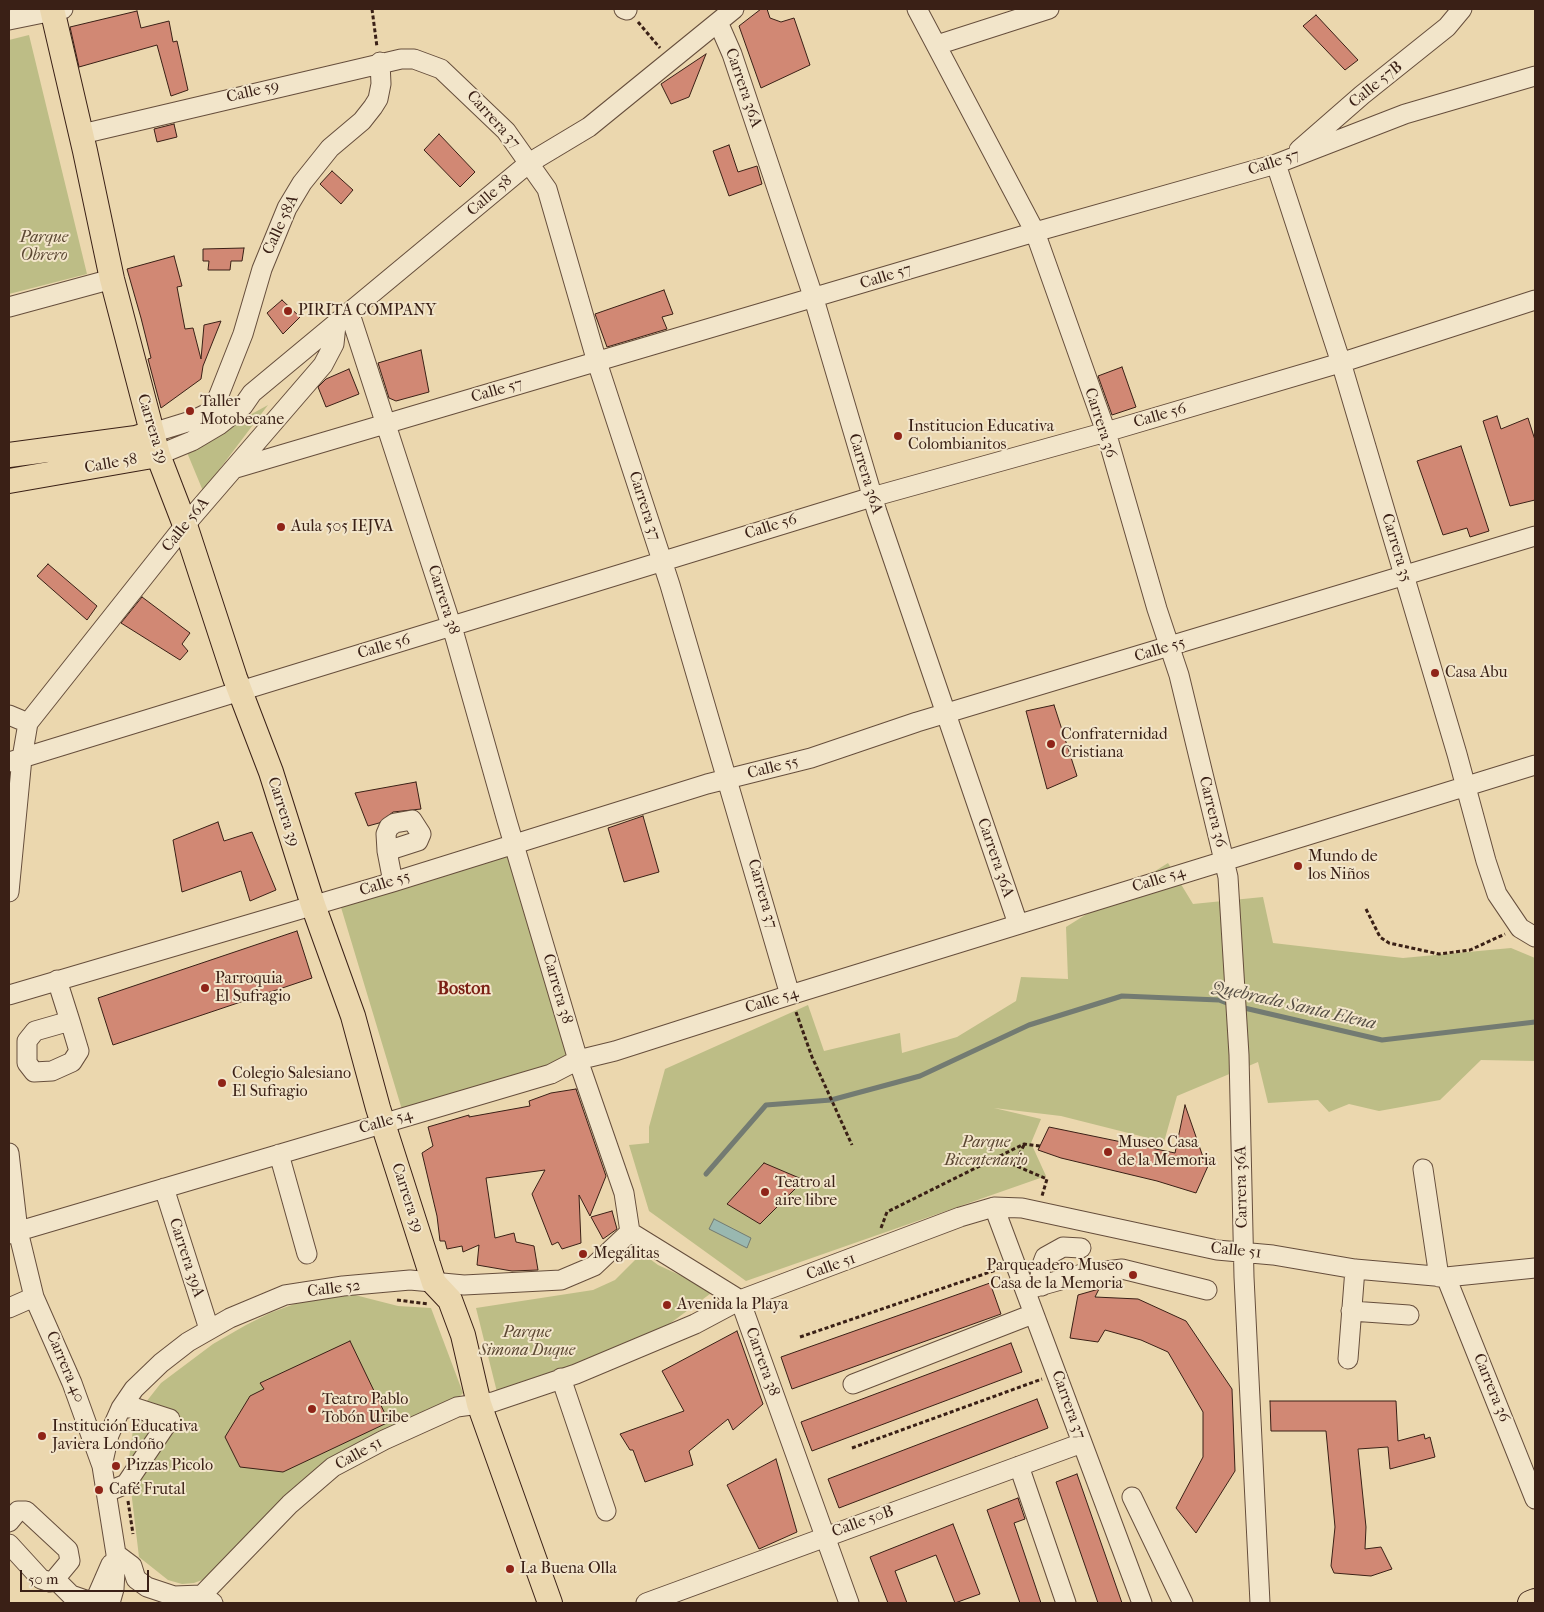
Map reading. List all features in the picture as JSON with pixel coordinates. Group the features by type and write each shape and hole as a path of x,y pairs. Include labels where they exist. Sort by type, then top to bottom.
{"main road":[{"name":"Carrera 39","path":"56,9 112,280 155,444 185,524 240,690 270,772 313,905 353,1016 383,1124 434,1282 450,1300 463,1334 479,1404 550,1603"},
{"name":"Calle 58","path":"9,455 136,438 155,444"},
{"name":"Calle 58","path":"9,481 155,444"},
{"path":"1530,1603 1535,1601"}],"street":[{"path":"9,20 56,9"},
{"name":"Calle 58","path":"155,444 194,420 252,392 343,320 529,163 590,127 734,9"},
{"name":"Carrera 36","path":"917,9 1035,232 1106,432 1179,675 1224,861"},
{"path":"937,46 1049,9"},
{"name":"Calle 57B","path":"1283,162 1362,95 1448,27 1462,9"},
{"name":"Carrera 36A","path":"718,22 732,54 814,299 872,497 1018,924"},
{"name":"Calle 59","path":"82,134 380,62 401,59 426,63"},
{"name":"Calle 58A","path":"213,410 243,334 262,268 287,208 302,183 330,148 362,121 373,107 378,98 381,84 380,62"},
{"name":"Carrera 37","path":"426,63 441,69 506,131 547,189 597,362 662,561 790,995"},
{"name":"Calle 57","path":"233,469 814,299 1035,232 1283,162 1405,114 1535,76"},
{"name":"Carrera 35","path":"1283,162 1340,363 1466,786 1486,862 1497,894 1528,932"},
{"path":"9,307 112,280"},
{"name":"Calle 56","path":"15,760 872,497 1106,432 1340,363 1535,300"},
{"name":"Carrera 38","path":"343,320 386,424 452,627 578,1060 624,1193 630,1232"},
{"name":"Calle 56A","path":"28,723 185,524 323,365 334,344 343,320"},
{"name":"Calle 58","path":"155,444 192,441 219,425 244,406 252,392"},
{"name":"Calle 55","path":"9,995 393,882 727,779 812,758 945,714 1170,648 1535,536"},
{"path":"9,715 28,723 15,760 9,892"},
{"name":"Calle 54","path":"13,1232 551,1074 578,1060 615,1051 1018,924 1535,765"},
{"path":"387,851 393,882"},
{"name":"Carrera 36A","path":"1224,861 1231,900 1239,1055 1242,1202 1260,1603"},
{"path":"57,980 70,1021"},
{"name":"Carrera 40","path":"9,1153 13,1232 34,1297 72,1382 102,1466 116,1554"},
{"path":"279,1154 307,1254"},
{"name":"Carrera 36","path":"1423,1169 1442,1277 1535,1499"},
{"name":"Carrera 39A","path":"164,1188 209,1329"},
{"name":"Carrera 37","path":"994,1207 1015,1264 1033,1288 1033,1314 1142,1603"},
{"name":"Calle 51","path":"207,1599 290,1504 334,1467 384,1440 457,1407 493,1402 561,1378 695,1324 740,1300 994,1207 1022,1208 1216,1250 1273,1255 1355,1269 1442,1277 1535,1268"},
{"path":"630,1232 740,1300"},
{"name":"Calle 52","path":"102,1466 110,1435 121,1408 134,1389 161,1363 209,1329 285,1295 410,1280 464,1285 561,1280 594,1266 630,1232"},
{"path":"1033,1288 1045,1257 1063,1247 1081,1248"},
{"path":"1033,1288 1082,1274 1122,1269 1207,1290"},
{"path":"1348,1359 1355,1269"},
{"path":"9,1308 34,1297"},
{"name":"Carrera 38","path":"740,1300 849,1603"},
{"path":"1352,1311 1409,1315"},
{"path":"853,1384 1033,1314"},
{"path":"561,1378 606,1511"},
{"path":"107,1492 126,1484 170,1418 136,1408 121,1408"},
{"name":"Calle 50B","path":"646,1603 1082,1443"},
{"path":"1018,1466 1066,1603"},
{"path":"1132,1498 1183,1603"},
{"path":"9,1522 18,1512 26,1511 68,1550 70,1561 55,1579 50,1582 41,1580 9,1544"},
{"path":"116,1554 132,1566 136,1579 159,1598 207,1599"},
{"path":"55,1579 71,1595 94,1603 116,1554"},
{"path":"110,1603 114,1589 116,1554"}],"path":[{"path":"372,9 380,62"},
{"path":"625,10 671,59"},
{"path":"1366,909 1380,937 1389,943 1440,954 1470,950 1528,932"},
{"path":"790,995 812,1057 852,1145"},
{"path":"1024,1144 1014,1165 1047,1179"},
{"path":"872,1252 887,1212 1024,1144 1040,1146"},
{"path":"800,1337 1015,1264"},
{"path":"393,1300 419,1304"},
{"path":"852,1448 1056,1374"}],"green space":[{"name":"Parque Obrero","path":"29,35 87,274 9,294 9,40"},
{"path":"268,405 203,491 186,450"},
{"path":"512,851 575,1060 403,1113 340,904"},
{"name":"Parque Bicentenario","path":"1168,863 1193,904 1263,897 1273,943 1403,958 1511,948 1535,958 1535,1061 1481,1060 1440,1100 1379,1111 1349,1104 1329,1112 1318,1100 1268,1103 1258,1062 1177,1096 1164,1142 1061,1116 994,1108 1041,1119 1031,1143 1046,1176 746,1281 649,1211 629,1145 649,1143 649,1127 665,1069 808,1005 824,1051 900,1033 902,1053 957,1037 1016,1001 1021,977 1068,979 1066,927","holes":["763,1164 803,1181 760,1224 727,1204"]},
{"name":"Parque Simona Duque","path":"642,1253 658,1265 714,1291 657,1333 540,1381 497,1392 476,1308 593,1290 615,1280"},
{"path":"351,1294 398,1306 431,1308 463,1393 455,1401 393,1427 210,1577 194,1583 182,1584 168,1580 139,1557 128,1465 135,1416 161,1383 213,1344 246,1325 270,1313 308,1299"}],"water":[{"path":"714,1219 751,1238 747,1248 709,1229"}],"building":[{"path":"761,9 767,9 770,18 781,22 794,18 810,65 761,88 739,26"},
{"path":"137,11 141,28 169,21 173,42 177,41 188,90 171,96 157,45 79,67 70,27"},
{"path":"1316,15 1358,60 1345,70 1303,26"},
{"path":"706,54 689,97 671,104 661,84"},
{"path":"174,124 177,137 157,142 154,129"},
{"path":"439,134 475,172 460,187 424,150"},
{"path":"729,145 738,172 757,166 762,184 729,196 713,151"},
{"path":"332,171 353,190 341,204 320,184"},
{"path":"244,248 242,261 231,261 230,270 208,270 209,261 203,261 203,249"},
{"path":"174,256 182,286 177,287 185,329 193,328 201,359 204,325 221,321 203,366 201,379 161,408 148,359 151,358 127,269"},
{"path":"664,290 673,314 662,317 667,329 607,347 595,314"},
{"path":"282,300 300,317 283,334 267,313"},
{"path":"421,350 429,392 396,401 389,398 378,363"},
{"path":"1122,367 1136,407 1112,415 1098,376"},
{"path":"349,369 359,394 326,407 318,387 326,379"},
{"path":"1497,416 1501,429 1528,418 1535,440 1535,500 1510,506 1483,421"},
{"path":"1461,446 1489,531 1470,537 1467,528 1443,535 1417,461"},
{"path":"48,564 97,606 87,620 37,576"},
{"path":"142,597 190,633 182,644 188,651 180,660 121,623"},
{"name":"Confraternidad Cristiana","path":"1054,705 1077,776 1047,789 1026,711"},
{"path":"416,782 421,809 393,812 379,823 368,826 355,793"},
{"path":"643,816 659,872 624,882 608,828"},
{"path":"218,822 224,841 252,832 276,890 250,901 241,871 182,892 173,840"},
{"name":"Parroquia El Sufragio","path":"297,931 312,978 113,1045 98,998"},
{"path":"576,1089 606,1176 590,1216 579,1195 581,1243 562,1249 558,1242 552,1245 532,1194 545,1170 486,1178 495,1238 514,1233 516,1242 534,1246 538,1270 512,1271 477,1265 479,1245 463,1252 462,1246 447,1249 445,1241 440,1241 437,1216 422,1153 433,1146 428,1127 469,1115 469,1117 530,1106 529,1101 551,1093"},
{"name":"Museo Casa de la Memoria","path":"1185,1105 1203,1157 1212,1157 1196,1193 1157,1181 1061,1158 1038,1150 1049,1127 1175,1153"},
{"name":"Teatro al aire libre","path":"764,1163 804,1180 760,1224 727,1204"},
{"path":"612,1211 617,1229 603,1239 591,1217"},
{"path":"990,1283 1001,1314 792,1389 781,1357"},
{"path":"1099,1289 1095,1297 1138,1299 1186,1321 1232,1389 1235,1471 1196,1533 1176,1508 1203,1457 1203,1412 1168,1352 1141,1340 1105,1330 1098,1342 1070,1338 1078,1295"},
{"path":"737,1331 763,1404 733,1430 728,1419 689,1451 693,1465 645,1482 633,1450 630,1450 620,1434 684,1411 662,1371"},
{"name":"Teatro Pablo Tobón Uribe","path":"350,1341 389,1422 283,1472 240,1467 225,1437 250,1396 264,1389 260,1383"},
{"path":"1011,1343 1022,1372 812,1451 801,1422"},
{"path":"1037,1399 1048,1428 839,1508 828,1479"},
{"path":"1270,1401 1396,1401 1398,1441 1424,1434 1425,1439 1430,1437 1435,1457 1390,1469 1388,1447 1358,1449 1366,1527 1365,1549 1381,1547 1392,1569 1371,1576 1334,1573 1331,1566 1335,1527 1326,1431 1271,1431"},
{"path":"776,1459 797,1532 759,1549 727,1485"},
{"path":"1077,1474 1122,1603 1098,1603 1056,1482"},
{"path":"1018,1498 1025,1519 1014,1523 1041,1603 1020,1603 987,1510"},
{"path":"953,1524 980,1594 955,1603 936,1555 895,1571 907,1603 888,1603 870,1557"}],"waterway":[{"name":"Quebrada Santa Elena","path":"706,1174 766,1105 831,1100 920,1076 1029,1025 1122,996 1219,1000 1232,1005"},
{"name":"Quebrada Santa Elena","path":"1240,1007 1382,1040 1535,1022"}],"place":[{"name":"PIRITA COMPANY","path":"288,311"},
{"name":"Taller Motobecane","path":"190,411"},
{"name":"Institucion Educativa Colombianitos","path":"898,436"},
{"name":"Aula 505 IEJVA","path":"281,527"},
{"name":"Casa Abu","path":"1435,673"},
{"name":"Confraternidad Cristiana","path":"1051,744"},
{"name":"Mundo de los Niños","path":"1298,866"},
{"name":"Parroquia El Sufragio","path":"205,988"},
{"name":"Colegio Salesiano El Sufragio","path":"222,1083"},
{"name":"Museo Casa de la Memoria","path":"1108,1152"},
{"name":"Teatro al aire libre","path":"765,1192"},
{"name":"Megalitas","path":"583,1254"},
{"name":"Parqueadero Museo Casa de la Memoria","path":"1133,1275"},
{"name":"Avenida la Playa","path":"667,1305"},
{"name":"Teatro Pablo Tobón Uribe","path":"312,1409"},
{"name":"Institución Educativa Javiera Londoño","path":"42,1436"},
{"name":"Pizzas Picolo","path":"116,1466"},
{"name":"Café Frutal","path":"99,1490"},
{"name":"La Buena Olla","path":"510,1569"}],"district":[{"name":"Boston","path":"464,990"}]}
